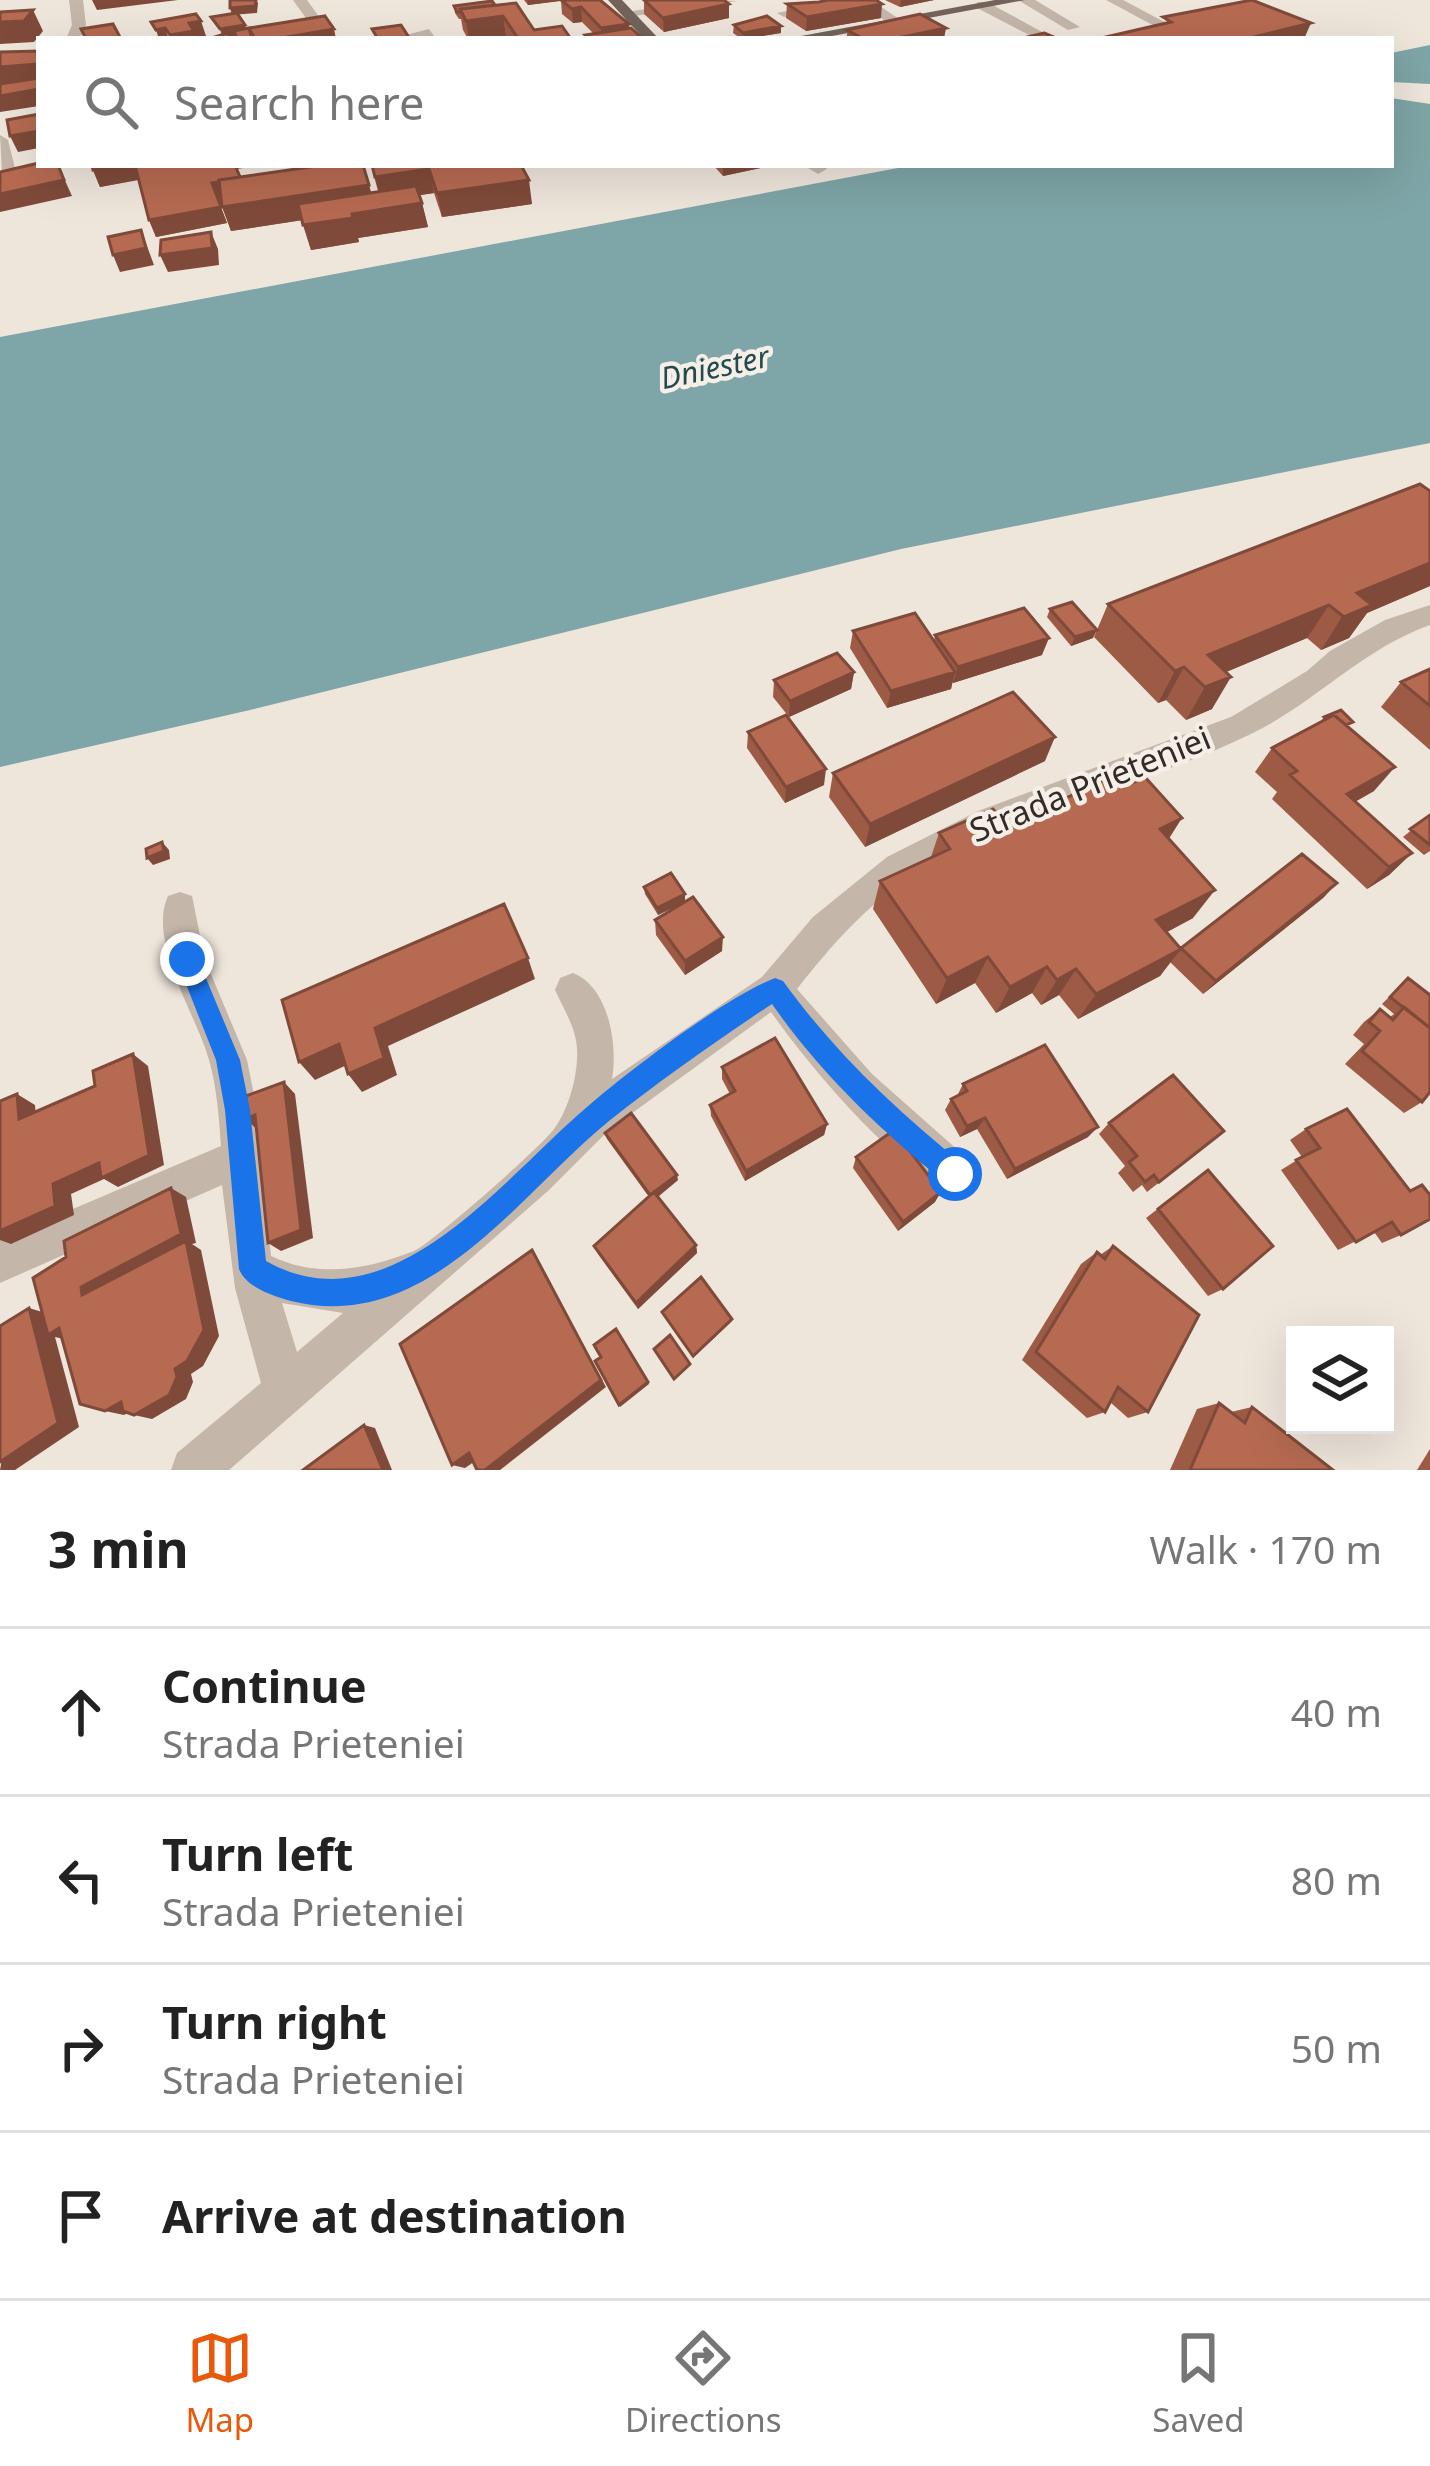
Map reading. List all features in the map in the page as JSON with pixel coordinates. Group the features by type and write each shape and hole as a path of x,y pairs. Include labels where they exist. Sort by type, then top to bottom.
{"main road":[{"path":"615,0 649,36"},
{"path":"809,36 1022,0"}],"street":[{"path":"74,36 79,25 76,0"},
{"path":"300,0 326,36"},
{"path":"784,14 862,0 896,21"},
{"path":"1022,0 1073,27"},
{"path":"1113,0 1180,34"},
{"path":"627,13 730,1"},
{"path":"990,3 1043,36"},
{"path":"913,18 930,28"},
{"path":"418,36 429,33"},
{"path":"0,140 12,171"},
{"name":"Strada Prieteniei","path":"194,1470 546,1165 595,1116 679,1052 775,989 825,928 899,867 989,820 1242,724 1395,626 1430,615"},
{"path":"180,907 187,959 228,1060 253,1269 286,1391"},
{"path":"775,989 808,1034 883,1116 955,1174"},
{"name":"Strada Prieteniei","path":"546,1165 573,1130 597,1076 598,1042 589,1012 573,990"},
{"path":"0,1262 113,1209 243,1157"},
{"name":"Strada Prieteniei","path":"253,1269 280,1284 319,1294 358,1290 402,1277 443,1253"}],"water":[{"path":"1430,45 1430,84 1394,82 1394,52"},
{"name":"Dniester","path":"1394,98 1430,104 1430,443 901,549 0,767 0,337 898,168 1394,168"}],"building":[{"path":"230,0 256,0 255,6 230,8"},
{"path":"561,0 600,0 629,24 601,28 581,7 572,9"},
{"path":"644,0 724,0 729,4 663,18"},
{"path":"828,0 882,4 807,17 787,4"},
{"path":"1252,0 1311,23 1258,36 1110,36 1171,22 1163,17"},
{"path":"492,1 495,5 461,12 454,6"},
{"path":"516,3 534,30 562,26 569,36 516,36 503,16 466,21 460,9"},
{"path":"33,10 24,21 0,22 0,12"},
{"path":"237,13 245,25 220,29 211,17"},
{"path":"196,14 201,21 189,23 194,31 170,35 165,28 156,30 151,22"},
{"path":"920,14 946,28 907,36 858,36 847,30"},
{"path":"325,16 334,29 253,36 249,28"},
{"path":"767,16 781,26 743,33 734,25"},
{"path":"113,24 119,36 84,36 81,29"},
{"path":"401,25 408,36 376,36 372,29"},
{"path":"249,28 251,36 236,36 234,31"},
{"path":"631,28 640,36 586,36"},
{"path":"36,51 36,64 0,67 0,52"},
{"path":"36,78 36,90 0,96 0,84"},
{"path":"36,115 36,132 10,136 7,120"},
{"path":"36,164 36,168 59,168 64,180 0,194 0,172"},
{"path":"136,168 236,168 240,177 212,183 221,207 149,220"},
{"path":"303,168 364,168 369,185 222,207 219,180"},
{"path":"373,168 523,168 529,180 437,193 429,169 375,177"},
{"path":"416,186 422,203 303,225 298,204"},
{"path":"141,230 146,248 113,255 108,237"},
{"path":"211,232 212,248 160,255 161,240"},
{"path":"1420,484 1430,491 1430,563 1357,593 1372,605 1344,617 1329,605 1208,655 1231,677 1205,687 1184,667 1175,671 1108,604"},
{"path":"1072,602 1097,630 1075,637 1050,609"},
{"path":"1024,608 1049,638 958,667 935,635"},
{"path":"915,613 955,672 891,691 853,631"},
{"path":"837,653 854,672 790,701 774,680"},
{"path":"1430,669 1430,706 1401,682"},
{"path":"1013,692 1055,737 870,824 833,773"},
{"path":"1341,710 1353,722 1346,725 1334,715 1324,717"},
{"path":"786,715 826,769 786,787 748,732"},
{"path":"1334,715 1395,767 1347,794 1412,853 1389,867 1290,775 1297,771 1272,748"},
{"path":"1114,776 1124,787 1145,777 1182,818 1160,829 1215,890 1156,920 1181,949 1096,994 1076,969 1057,980 1047,967 1010,987 988,957 947,978 880,881 950,849 939,833 993,809 1007,825"},
{"path":"1430,815 1430,845 1410,829"},
{"path":"162,842 164,851 147,858 146,849"},
{"path":"1302,854 1337,883 1216,981 1181,948"},
{"path":"671,873 685,894 657,908 644,887"},
{"path":"693,897 723,937 685,961 655,920"},
{"path":"504,904 528,958 375,1028 384,1058 348,1074 339,1044 299,1062 282,1000"},
{"path":"1408,978 1430,995 1430,1028 1390,997"},
{"path":"1404,1007 1430,1028 1430,1092 1422,1102 1362,1051 1380,1031 1369,1022 1380,1009 1393,1020"},
{"path":"775,1038 827,1124 746,1171 710,1105 735,1091 722,1067"},
{"path":"1045,1045 1098,1127 1015,1169 985,1118 967,1126 951,1099 967,1091 963,1084"},
{"path":"133,1054 149,1155 101,1178 99,1163 53,1184 55,1206 0,1231 0,1101 17,1094 19,1119 95,1086 93,1071"},
{"path":"1173,1075 1224,1131 1159,1182 1154,1175 1145,1182 1129,1162 1137,1156 1109,1123"},
{"path":"284,1082 301,1230 268,1243 255,1115 245,1119 243,1097"},
{"path":"1347,1109 1410,1191 1422,1185 1430,1195 1430,1219 1401,1235 1392,1222 1356,1242 1296,1160 1320,1148 1306,1129"},
{"path":"631,1113 677,1175 650,1195 605,1133"},
{"path":"894,1130 941,1192 903,1222 856,1157"},
{"path":"1208,1170 1273,1246 1223,1289 1158,1209"},
{"path":"171,1188 181,1234 81,1287 82,1295 186,1241 204,1330 187,1361 175,1369 177,1377 169,1395 134,1415 123,1411 121,1402 105,1411 80,1404 59,1328 48,1335 33,1278 66,1257 64,1241"},
{"path":"654,1192 696,1245 636,1303 594,1246"},
{"path":"1113,1246 1199,1315 1148,1412 1118,1387 1105,1412 1036,1352 1097,1252 1105,1259"},
{"path":"532,1250 601,1380 485,1470 477,1470 469,1453 452,1465 400,1344"},
{"path":"701,1277 732,1319 693,1356 662,1312"},
{"path":"29,1308 58,1423 0,1462 0,1326"},
{"path":"616,1329 648,1382 619,1405 595,1361 601,1357 594,1345"},
{"path":"670,1335 690,1364 674,1379 654,1349"},
{"path":"1219,1403 1245,1423 1252,1407 1333,1470 1190,1470"},
{"path":"364,1425 383,1470 303,1470"}],"route":[{"path":"187,959 228,1060 238,1110 245,1224 253,1269 280,1284 319,1294 358,1290 402,1277 443,1253 535,1176 595,1116 679,1052 775,989 808,1034 883,1116 955,1174"}]}
